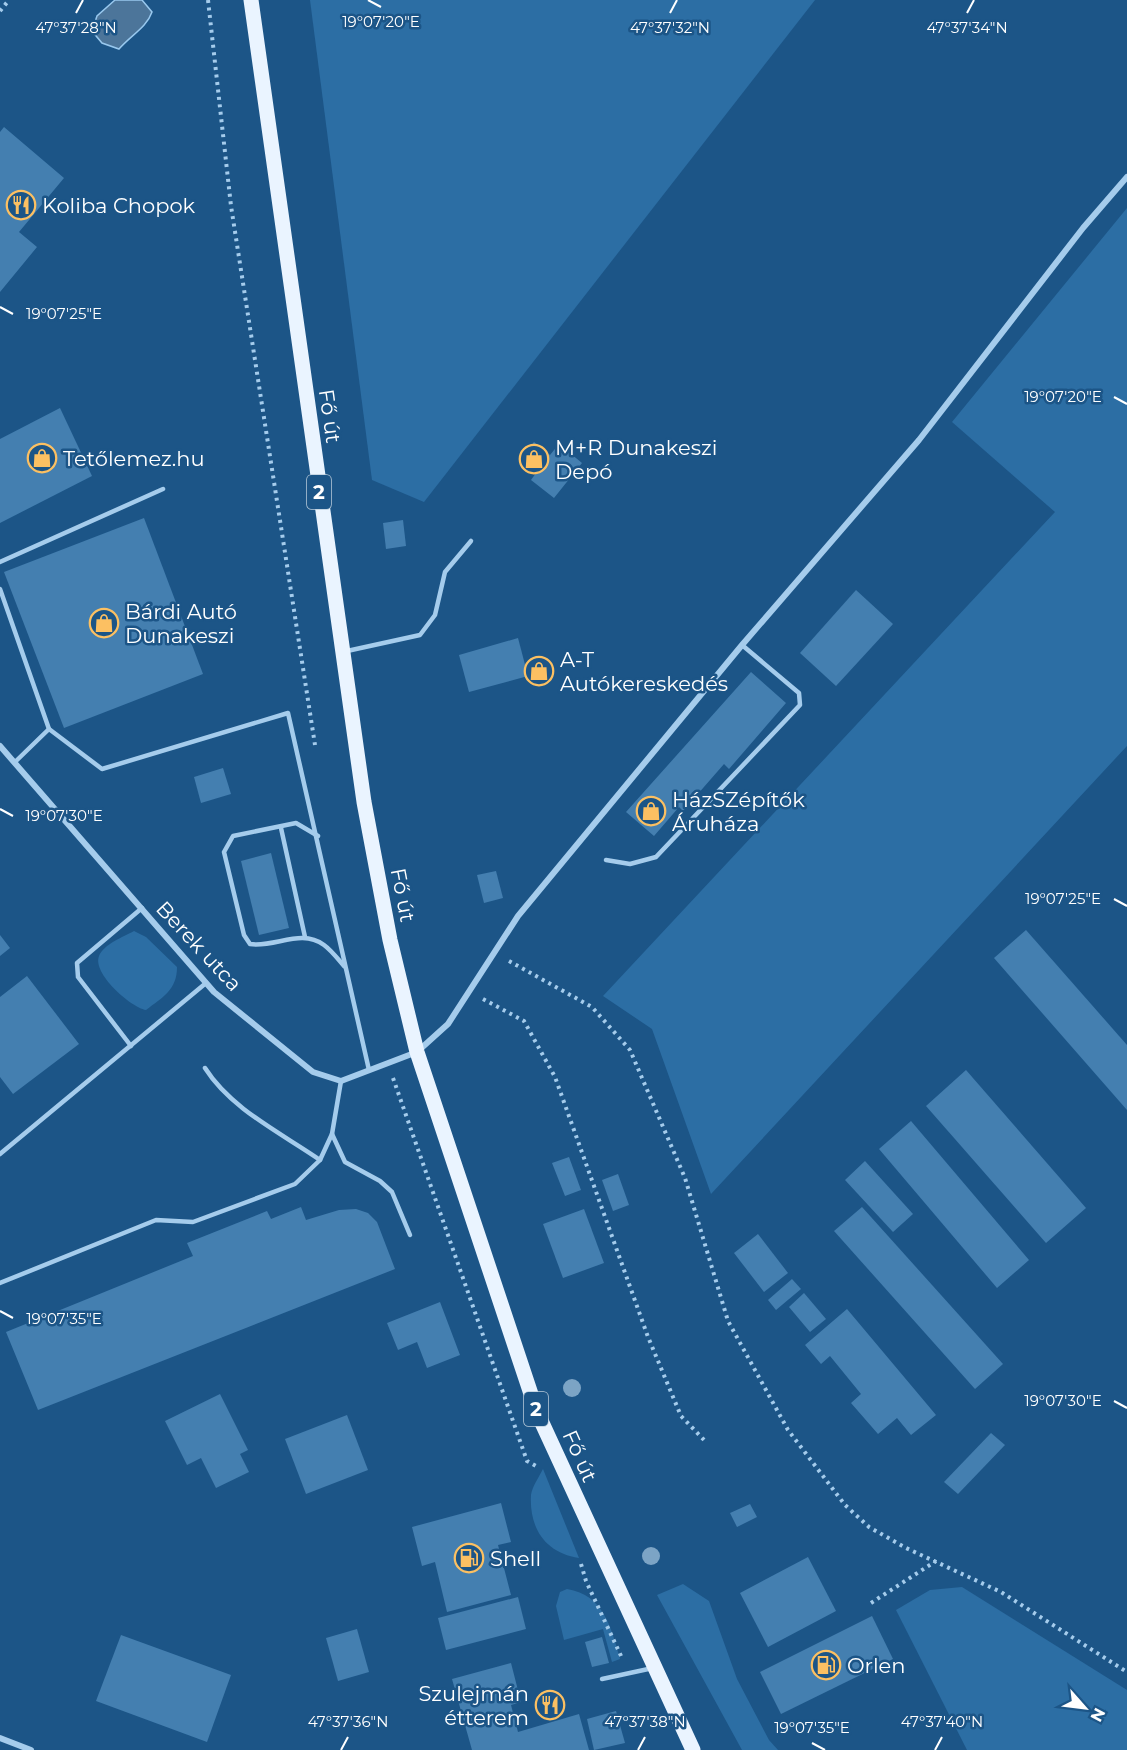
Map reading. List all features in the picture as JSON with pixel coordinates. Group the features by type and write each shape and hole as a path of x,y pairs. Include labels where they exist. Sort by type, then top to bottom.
{"main road":[{"name":"Fő út","path":"251,0 341,653 364,802 390,940 417,1052 537,1412 653,1668 693,1750"}],"street":[{"path":"341,1081 417,1052 448,1024 518,916 742,645 919,440 1083,228 1127,177"},
{"name":"Berek utca","path":"0,747 206,983 313,1072 341,1081"},
{"path":"0,1738 31,1750"}],"lane":[{"path":"0,562 163,489"},
{"path":"341,653 420,635 435,615 445,572 471,541"},
{"path":"0,589 49,729 102,769 288,713 318,836 344,966 369,1070"},
{"path":"606,860 630,864 656,857 800,705 799,693 742,645"},
{"path":"15,762 49,729"},
{"path":"318,836 296,823 233,836 224,852 244,934 250,944 259,945 305,937 324,945 344,966"},
{"path":"280,828 305,937"},
{"path":"131,1046 78,977 77,963 142,908"},
{"path":"0,1154 206,983"},
{"path":"205,1068 215,1084 249,1113 320,1160"},
{"path":"0,1284 156,1220 194,1222 294,1184 320,1160 332,1134 341,1081"},
{"path":"332,1134 345,1162 381,1181 392,1192 410,1234"},
{"path":"602,1679 653,1668"}],"path":[{"path":"0,11 9,0"},
{"path":"208,0 231,206 316,755"},
{"path":"492,953 565,990 592,1007 630,1050 685,1178 728,1321 788,1430 845,1505 869,1527 906,1548 937,1560 1002,1592 1127,1672"},
{"path":"469,992 524,1021 555,1077 652,1347 681,1416 706,1442"},
{"path":"386,1064 398,1090 527,1461"},
{"path":"872,1603 937,1560"}],"shaded area":[{"path":"115,0 142,0 152,12 142,27 119,49 102,43 92,31 97,16"},
{"path":"310,0 815,0 424,502 372,480"},
{"path":"1127,208 1127,746 711,1194 652,1029 603,996 1055,512 952,422"},
{"path":"134,931 146,937 177,967 172,987 146,1010 122,996 107,980 98,963 99,956 105,948"},
{"path":"543,1469 579,1558 557,1551 549,1545 537,1529 531,1507 531,1495"},
{"path":"683,1584 709,1601 737,1679 769,1740 778,1750 742,1750 657,1595"},
{"path":"962,1587 1127,1690 1127,1750 967,1750 896,1610 930,1590"},
{"path":"567,1589 580,1592 598,1606 609,1625 620,1659 612,1662 603,1629 564,1640 556,1606 560,1592"}],"building":[{"name":"Koliba Chopok","path":"4,127 64,178 19,232 37,247 0,292 0,132"},
{"name":"Tetőlemez.hu","path":"60,408 92,476 0,523 0,439"},
{"path":"534,442 550,455 559,444 582,463 554,498 531,480 536,473 519,460"},
{"name":"Bárdi Autó Dunakeszi","path":"144,518 203,674 64,728 4,572"},
{"path":"403,520 406,546 386,549 383,523"},
{"path":"856,590 893,624 836,686 800,653"},
{"path":"518,638 528,676 469,692 459,655"},
{"path":"751,672 786,703 729,769 724,764 683,811 679,807 654,836 626,812"},
{"path":"223,768 231,794 201,803 194,777"},
{"path":"271,853 289,928 259,935 241,861"},
{"path":"496,871 503,898 484,903 477,875"},
{"path":"1026,930 1127,1045 1127,1110 994,958"},
{"path":"0,935 10,948 0,956"},
{"path":"27,976 79,1044 13,1094 0,1077 0,997"},
{"path":"966,1070 1086,1208 1046,1243 926,1106"},
{"path":"911,1121 1029,1260 997,1288 879,1149"},
{"path":"569,1157 581,1190 565,1196 552,1163"},
{"path":"865,1161 913,1214 893,1232 845,1180"},
{"path":"618,1174 629,1205 613,1211 602,1180"},
{"path":"301,1207 306,1220 339,1210 356,1209 368,1213 377,1222 395,1269 38,1410 6,1332 193,1256 187,1243 267,1211 271,1219"},
{"path":"862,1207 1003,1364 975,1389 834,1231"},
{"path":"584,1209 604,1263 563,1278 543,1224"},
{"path":"758,1234 788,1273 764,1292 734,1253"},
{"path":"792,1279 801,1289 776,1310 768,1300"},
{"path":"804,1293 826,1319 810,1332 789,1307"},
{"path":"440,1302 460,1355 427,1368 417,1342 398,1350 387,1323"},
{"path":"847,1309 936,1415 911,1435 897,1418 878,1434 851,1403 861,1394 830,1356 821,1364 805,1345"},
{"path":"220,1394 248,1450 240,1454 249,1472 216,1488 201,1458 187,1465 165,1421"},
{"path":"347,1415 368,1470 306,1494 285,1439"},
{"path":"991,1433 1005,1445 958,1494 944,1482"},
{"path":"501,1503 511,1542 498,1545 511,1595 447,1612 435,1562 422,1566 412,1527"},
{"path":"750,1504 757,1517 737,1527 730,1513"},
{"path":"808,1557 836,1611 768,1647 740,1593"},
{"path":"518,1597 526,1629 446,1650 438,1618"},
{"name":"Orlen","path":"872,1616 893,1659 781,1714 760,1672"},
{"path":"357,1629 369,1672 338,1681 326,1638"},
{"path":"121,1635 231,1675 207,1742 96,1701"},
{"path":"602,1637 609,1663 592,1667 585,1642"},
{"path":"511,1663 521,1702 511,1705 518,1732 579,1714 589,1750 472,1750 452,1679"},
{"path":"616,1711 625,1743 594,1750 587,1719"}],"place":[{"name":"Koliba Chopok","path":"21,205"},
{"name":"Tetőlemez.hu","path":"42,458"},
{"name":"M+R Dunakeszi Depó","path":"534,459"},
{"name":"Bárdi Autó Dunakeszi","path":"104,623"},
{"name":"A-T Autókereskedés","path":"539,671"},
{"name":"HázSZépítők Áruháza","path":"651,811"},
{"name":"Shell","path":"469,1558"},
{"name":"Orlen","path":"826,1665"},
{"name":"Szulejmán étterem","path":"550,1705"}]}
